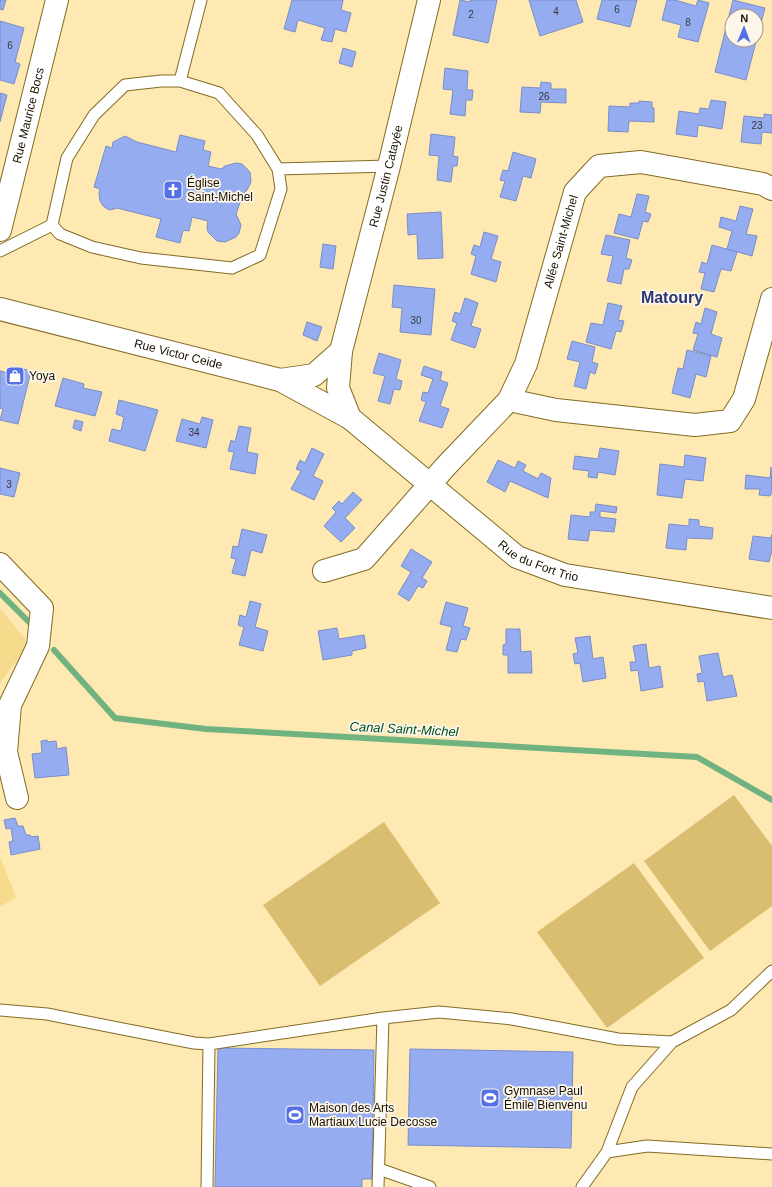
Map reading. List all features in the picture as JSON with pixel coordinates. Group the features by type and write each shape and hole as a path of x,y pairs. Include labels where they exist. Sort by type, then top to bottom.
{"street":[{"name":"Rue Maurice Bocs","path":"0,230 57,0"},
{"name":"Rue Justin Catayée","path":"350,418 338,388 341,351 389,166 429,0"},
{"name":"Allée Saint-Michel","path":"324,571 364,559 509,400 526,364 575,192 599,166 642,162 763,184 772,190"},
{"path":"509,400 556,410 695,425 730,421 744,399 772,299"},
{"name":"Rue Victor Ceide","path":"0,310 280,380 350,418"},
{"path":"280,380 314,375 341,351"},
{"name":"Rue du Fort Trio","path":"350,418 429,486 517,557 565,575 772,608"},
{"path":"0,564 42,608 38,646 10,705 6,752 17,798"}],"lane":[{"path":"180,81 201,0"},
{"path":"161,81 180,81 219,93 256,135 278,169 280,189 260,255 232,268 141,258 92,247 60,234 52,226 67,158 94,115 125,85 161,81"},
{"path":"278,169 389,166"},
{"path":"0,251 52,226"},
{"path":"582,1187 607,1152 632,1087 672,1042 732,1010 772,971"},
{"path":"0,1010 47,1014 194,1043 209,1044 383,1018 439,1012 512,1019 618,1039 672,1042"},
{"path":"378,1187 383,1018"},
{"path":"207,1187 209,1044"},
{"path":"607,1152 647,1146 772,1154"},
{"path":"379,1169 430,1187"}],"shaded area":[{"path":"0,608 29,644 0,683"},
{"path":"734,795 772,846 772,906 710,951 644,861"},
{"path":"384,822 440,903 320,986 263,905"},
{"path":"0,857 16,897 0,907"},
{"path":"634,863 704,958 607,1028 537,932"}],"building":[{"path":"0,0 6,0 3,10 0,9"},
{"path":"292,0 343,0 341,10 351,13 346,32 335,29 332,42 321,40 325,28 298,20 295,32 284,29"},
{"path":"460,0 470,2 470,0 497,0 488,43 453,35"},
{"path":"529,0 576,0 583,22 540,36"},
{"path":"602,0 637,0 630,27 597,19"},
{"path":"667,0 675,0 696,6 698,0 709,3 698,42 678,37 681,25 662,20"},
{"path":"733,0 765,8 764,12 764,8 731,8"},
{"path":"0,21 24,28 15,62 20,64 14,84 0,80"},
{"path":"724,36 724,48 754,48 746,80 715,72"},
{"path":"343,48 356,52 352,67 339,63"},
{"path":"445,68 468,71 467,90 473,90 472,100 466,100 465,116 450,114 453,90 443,89"},
{"path":"541,82 551,83 551,89 566,89 566,103 541,102 540,113 520,112 522,87 540,88"},
{"path":"0,93 7,95 0,122"},
{"path":"711,100 726,102 722,129 698,125 697,137 676,134 679,111 699,114 700,108 709,109"},
{"path":"639,101 652,102 652,108 654,108 654,122 629,121 628,132 608,131 609,106 630,107 630,103 639,103"},
{"path":"764,114 772,115 772,133 762,132 761,144 741,142 744,116 764,118"},
{"path":"431,134 455,137 453,156 458,157 457,166 453,166 451,182 437,180 439,156 429,155"},
{"name":"Église Saint-Michel","path":"180,135 205,141 203,150 211,152 208,166 221,169 225,166 236,163 242,164 250,172 251,182 243,194 236,214 241,225 239,233 236,237 225,242 217,241 208,232 208,221 192,217 189,231 183,230 180,243 156,237 161,219 117,208 110,210 104,207 100,201 100,189 94,187 106,146 112,148 113,142 125,136 137,142 176,152"},
{"path":"513,152 536,159 531,178 523,176 516,201 500,197 505,181 500,180 503,170 508,171"},
{"path":"637,194 649,196 645,212 651,214 648,222 643,221 638,239 614,233 619,214 631,217"},
{"path":"740,206 753,209 746,234 757,236 752,256 727,249 732,231 719,227 721,217 736,221"},
{"path":"441,212 443,258 418,259 417,234 408,235 407,214"},
{"path":"484,232 498,236 491,259 501,262 496,282 471,274 476,256 471,254 474,245 480,247"},
{"path":"606,235 630,240 626,258 632,260 629,269 624,269 621,284 607,281 613,256 601,254"},
{"path":"323,244 336,246 333,269 320,267"},
{"path":"712,245 737,252 731,271 721,269 714,292 701,289 705,273 699,272 702,262 707,264"},
{"path":"394,285 435,289 431,335 400,332 402,308 392,307"},
{"path":"465,298 478,303 471,326 481,329 475,348 451,340 457,323 452,321 455,312 460,314"},
{"path":"608,303 622,306 618,320 624,321 621,332 616,331 611,349 586,342 591,323 603,325"},
{"path":"705,308 717,312 711,334 722,338 717,357 693,350 698,334 693,333 696,322 701,324"},
{"path":"307,322 322,327 317,341 303,335"},
{"path":"572,341 595,347 592,362 598,364 595,374 590,372 586,389 574,386 580,362 567,359"},
{"path":"687,350 711,356 706,377 696,374 690,398 672,393 678,368 683,369"},
{"path":"379,353 401,360 396,379 402,381 400,390 394,389 390,404 378,401 385,376 373,373"},
{"path":"424,366 442,372 440,380 448,383 440,406 449,409 442,428 419,421 426,402 421,400 423,392 428,393 433,379 421,375"},
{"path":"14,367 31,371 18,424 0,420 3,409 0,408 0,371 12,374"},
{"path":"63,378 84,384 83,388 102,392 95,416 55,406"},
{"path":"119,400 158,410 145,451 109,441 112,429 121,431 124,417 116,414"},
{"path":"202,417 213,420 206,448 176,441 182,419 200,424"},
{"path":"75,420 83,422 81,431 73,428"},
{"path":"239,426 251,428 247,452 258,454 255,474 230,469 234,452 228,451 231,440 235,442"},
{"path":"312,448 324,454 313,476 323,481 314,500 291,489 301,471 296,469 300,460 305,463"},
{"path":"600,448 619,451 615,475 598,472 597,478 588,477 589,471 573,469 575,456 598,459"},
{"path":"685,455 706,458 703,481 685,479 682,498 657,495 660,464 684,467"},
{"path":"498,460 515,468 518,461 526,465 523,471 538,479 541,473 551,478 548,498 510,481 505,492 487,482"},
{"path":"771,467 772,492 770,496 759,495 760,489 745,489 746,475 770,478"},
{"path":"0,468 20,473 14,497 0,494"},
{"path":"353,492 362,500 345,518 355,528 341,542 324,526 336,512 332,508 339,501 342,504"},
{"path":"596,504 617,507 616,513 600,511 600,517 616,519 614,532 590,530 588,541 568,539 571,515 590,517 590,512 595,512"},
{"path":"689,519 699,520 699,526 713,528 712,539 687,538 686,550 666,548 669,524 689,526"},
{"path":"242,529 267,535 262,553 251,550 245,576 232,573 236,559 231,558 233,546 238,547"},
{"path":"772,534 772,550 769,562 749,559 753,536 771,538"},
{"path":"411,549 432,562 422,578 427,581 423,588 418,586 409,601 398,594 411,572 401,566"},
{"path":"250,601 261,604 255,627 268,631 263,651 239,645 244,627 238,625 240,615 246,617"},
{"path":"446,602 468,608 463,626 470,628 466,640 461,639 457,652 446,650 452,627 440,624"},
{"path":"337,628 339,639 364,635 366,648 352,651 352,655 323,660 318,631"},
{"path":"506,629 520,629 521,652 531,651 532,673 508,673 508,655 503,655 503,645 506,644"},
{"path":"590,636 593,659 603,657 606,678 583,682 580,663 575,664 573,654 578,653 575,638"},
{"path":"646,644 649,668 660,666 663,687 641,691 638,670 631,671 630,662 636,662 633,646"},
{"path":"718,653 723,677 732,675 737,696 707,701 704,681 698,682 697,674 702,673 699,656"},
{"path":"47,740 47,742 56,741 57,749 66,747 69,775 35,778 32,754 42,753 41,741"},
{"path":"15,818 18,826 23,826 26,835 30,835 31,837 38,836 40,849 11,855 9,842 13,841 11,828 6,829 4,820"},
{"name":"Maison des Arts Martiaux Lucie Decosse","path":"218,1048 374,1050 372,1179 362,1179 362,1187 215,1187"},
{"name":"Gymnase Paul Émile Bienvenu","path":"410,1049 573,1052 571,1148 408,1145"}],"waterway":[{"name":"Canal Saint-Michel","path":"0,593 31,624"},
{"name":"Canal Saint-Michel","path":"54,650 115,718 206,729 697,757 772,800"}],"place":[{"name":"Église Saint-Michel","path":"173,190"},
{"name":"Yoya","path":"15,376"},
{"name":"Gymnase Paul Émile Bienvenu","path":"490,1098"},
{"name":"Maison des Arts Martiaux Lucie Decosse","path":"295,1115"}],"district":[{"name":"Matoury","path":"672,297"}]}
